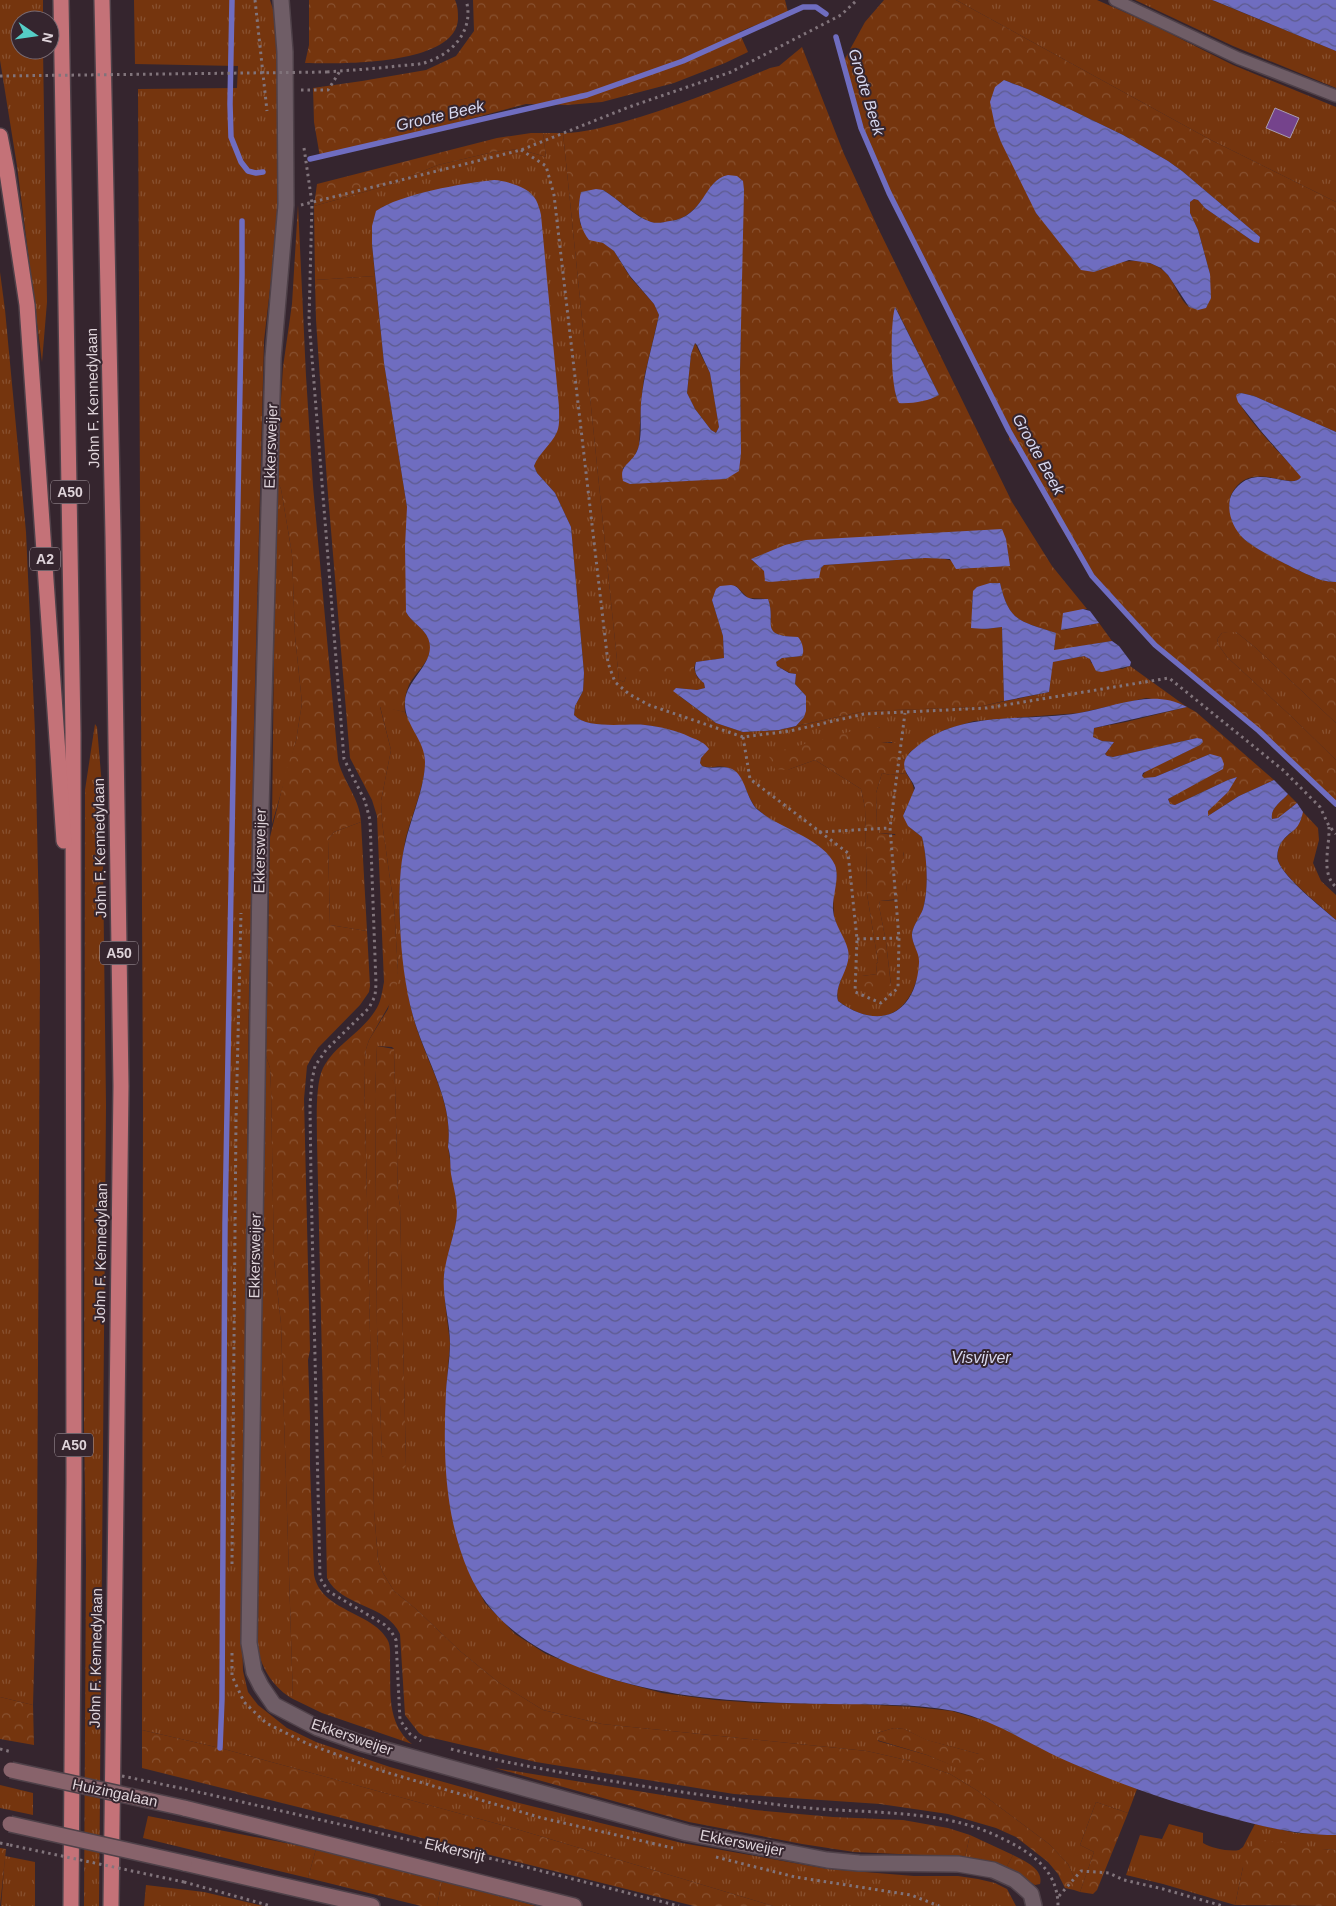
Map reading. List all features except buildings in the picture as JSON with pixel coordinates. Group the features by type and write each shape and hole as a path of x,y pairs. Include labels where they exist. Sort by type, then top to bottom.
{"highway":[{"name":"John F. Kennedylaan","path":"61,0 70,493 74,984 71,1906"},
{"name":"John F. Kennedylaan","path":"102,0 114,555 121,1086 111,1906"},
{"name":"A2","path":"0,136 27,305 74,984"}],"main road":[{"name":"Huizingalaan","path":"6,1769 229,1819"},
{"name":"Ekkersrijt","path":"229,1819 574,1906"},
{"path":"5,1823 372,1906"}],"street":[{"name":"Ekkersweijer","path":"281,0 285,52 290,206 273,358 261,808 249,1643 254,1672 274,1705 318,1728 360,1743 687,1833 827,1860 859,1863 958,1864 993,1870 1015,1880 1031,1894 1034,1906"}],"lane":[{"path":"1115,0 1238,58 1336,96"}],"path":[{"path":"255,0 268,117"},
{"path":"0,76 327,72 423,64 439,57 461,39 466,29 468,17 466,0"},
{"path":"427,1742 418,1740 410,1734 400,1720 396,1640 391,1631 385,1625 328,1591 320,1578 311,1180 312,1080 315,1066 326,1050 369,1008 375,996 376,984 370,820 365,801 344,759 321,483 309,320 312,203 521,150 629,107 731,72 841,15 858,0"},
{"path":"295,90 328,90 340,71"},
{"path":"521,150 546,166 554,195 608,663 614,682 629,694 649,704 743,737 790,731 864,714 987,708 1169,678 1283,770 1320,807 1329,826 1336,834"},
{"path":"743,737 750,779 848,853 857,940 855,992 881,1003 898,988 899,938 890,828 905,713"},
{"path":"1329,826 1330,841 1326,864 1331,882 1336,887"},
{"path":"819,832 890,828"},
{"name":"Ekkersweijer","path":"232,1567 235,1190 241,912"},
{"path":"857,940 899,938"},
{"name":"Ekkersweijer","path":"232,1646 232,1676 244,1702 266,1723 308,1744 382,1771 542,1818 678,1849"},
{"path":"444,1747 496,1761 625,1784 728,1799 833,1811 927,1816 948,1820 994,1834 1035,1858 1053,1878 1058,1897 1058,1906"},
{"path":"0,1749 12,1752"},
{"name":"Ekkersrijt","path":"185,1789 506,1862 679,1906"},
{"path":"0,1843 184,1882 270,1906"},
{"name":"Ekkersweijer","path":"707,1856 796,1877 911,1895 939,1906"},
{"path":"1058,1897 1081,1871 1109,1873 1124,1880 1223,1906"}],"green space":[{"path":"0,0 43,0 43,10 10,10 10,60 43,60 47,302 42,362 17,166 0,60"},
{"path":"134,0 270,0 276,19 279,163 276,236 264,341 249,988 242,1637 243,1671 248,1692 258,1705 287,1728 316,1742 390,1767 515,1802 682,1843 828,1869 914,1876 958,1876 978,1879 995,1883 1007,1889 1016,1906 773,1906 513,1828 220,1748 142,1730 143,1106 138,89 237,88 238,66 135,64"},
{"path":"309,0 455,0 458,19 452,34 438,46 417,54 367,62 305,63 309,45"},
{"path":"473,0 785,0 788,12 739,32 748,52 674,83 602,102 567,105 526,104 335,155 320,157 314,122 313,88 426,70 456,56 474,31"},
{"path":"884,0 956,0 1209,139 1336,202 1336,432 1254,396 1241,393 1236,396 1256,426 1302,477 1297,481 1269,477 1248,478 1239,484 1231,495 1230,505 1237,529 1248,542 1304,573 1321,580 1336,582 1336,723 1256,648 1236,632 1222,633 1217,643 1227,657 1336,760 1336,804 1323,789 1259,731 1155,645 1092,576 1058,523 1019,451 1009,440 1009,431 899,213 857,115 842,64 865,22","holes":["1004,80 1030,90 1123,135 1168,161 1260,237 1254,242 1205,208 1198,200 1194,199 1190,202 1190,213 1198,230 1210,274 1189,307 1164,271 1151,263 1128,261 1112,264 1054,234 1036,213"]},
{"path":"956,0 1097,0 1149,23 1233,65 1336,107 1336,202 1209,139"},
{"path":"1135,0 1212,0 1336,51 1336,88 1233,46"},
{"path":"802,47 844,154 879,230 1012,502 1052,566 1087,609 1083,609 1064,630 1099,623 1112,641 1054,651 1055,633 1033,626 1012,613 1000,583 972,600 972,611 985,629 1002,627 1004,701 978,707 865,711 796,726 804,717 806,696 795,684 796,674 777,666 776,662 782,658 802,656 798,637 785,636 773,631 768,599 748,598 736,586 712,600 723,636 724,658 696,662 694,668 697,677 626,677 624,682 619,680 563,133 578,132 623,122 779,66","holes":["743,181 740,371 741,453 712,480 622,469 633,460 639,446 644,378 659,315 654,304 630,277 614,251 580,224 579,200 603,190 642,218 653,223 662,223 689,214 699,204 713,184","896,308 939,395 896,397 892,352","785,545 1009,555 953,561 941,558 925,558 824,565 821,568 766,575 752,560"]},
{"path":"543,133 563,133 619,680 624,682 626,677 697,677 704,683 705,688 697,690 676,688 678,695 716,723 743,732 779,730 865,711 978,707 1049,692 1052,662 1084,656 1090,659 1091,663 1122,669 1130,666 1187,707 1181,704 1146,698 1079,713 974,721 944,730 910,752 905,760 901,758 892,742 881,743 880,727 787,770 815,760 861,789 865,808 867,894 878,962 876,964 877,974 862,976 891,985 886,942 879,906 880,901 897,900 907,891 904,854 895,834 879,833 877,828 876,793 882,773 890,775 906,773 913,784 914,793 904,813 908,826 922,837 927,873 923,909 912,933 920,959 920,967 912,992 905,1003 888,1015 878,1016 858,1012 838,1001 837,991 848,959 834,917 833,896 837,874 756,808 744,785 732,770 720,766 702,766 700,763 701,758 657,727 648,725 602,725 582,720 574,715 575,706 583,691 584,673 571,527 555,493 537,473 534,466 537,458 556,434 471,183 410,197 382,207 372,244 375,276 315,280 314,206 386,186 438,165 493,152 519,149 546,157"},
{"path":"543,133 546,157 519,149 493,152 438,165 386,186 314,206 317,184 497,138"},
{"path":"298,205 313,486 338,760 358,805 361,822 334,832 328,840 330,925 367,931 370,986 369,992 360,1005 318,1048 307,1066 304,1099 310,1350 308,1360 310,1466 314,1575 319,1587 326,1596 380,1630 387,1639 390,1650 391,1695 394,1716 404,1736 412,1744 322,1713 293,1699 281,1324 274,1260 271,1089 270,1068 266,1056 270,837 287,768 296,741 302,703 295,636 292,554 281,489 276,478 283,367 292,304"},
{"path":"0,272 26,532 35,732 40,966 37,1558 33,1705 0,1697"},
{"path":"375,276 384,363 407,507 406,612 427,636 430,643 429,656 426,662 409,685 405,699 405,712 380,707 391,750 381,801 382,822 394,907 398,971 396,993 369,1040 364,1067 374,1510 378,1560 383,1573 394,1591 460,1651 498,1682 543,1710 602,1724 867,1751 915,1762 950,1774 978,1791 1049,1844 1068,1864 1074,1877 1074,1890 1065,1888 1058,1874 1048,1862 1016,1837 996,1828 948,1814 880,1804 734,1794 536,1762 424,1736 419,1733 405,1715 400,1634 394,1624 375,1611 342,1595 327,1578 317,1141 318,1093 320,1075 323,1068 334,1052 363,1026 375,1011 380,1001 384,982 377,816 372,800 350,758 327,482 315,280"},
{"path":"695,343 710,373 719,427 716,433 711,430 695,409 687,393 691,354"},
{"path":"276,478 281,489 292,554 295,636 302,703 296,741 272,824"},
{"path":"1236,632 1256,648 1336,723 1336,760 1227,657 1217,643 1222,633"},
{"path":"380,706 405,712 424,750 425,771 403,852 399,895 400,926 410,1005 447,1113 448,1147 457,1204 457,1218 444,1275 450,1343 446,1392 461,1551 469,1572 485,1603 515,1634 546,1654 611,1679 662,1693 715,1700 758,1703 859,1704 952,1711 992,1723 1072,1763 1137,1789 1128,1813 1096,1802 1080,1845 1094,1852 1080,1892 1074,1890 1074,1877 1068,1864 1049,1844 978,1791 950,1774 915,1762 867,1751 602,1724 543,1710 498,1682 460,1651 394,1591 383,1573 378,1560 374,1510 364,1067 369,1040 388,1009 398,971 394,907 382,822 381,801 391,750","holes":["377,1046 392,1047 394,1049 406,1465 382,1456 377,1327 375,1094","894,1728 904,1729 926,1740 979,1754 979,1776 927,1755 878,1741 877,1733"]},
{"path":"1187,707 1196,712 1274,780 1239,796 1208,816 1208,811 1237,777 1175,805 1170,804 1168,799 1183,790 1210,754 1155,777 1144,779 1142,776 1146,771 1200,745 1197,738 1113,757 1105,754 1114,742 1102,741 1093,737 1094,728"},
{"path":"95,724 97,727 102,786 106,1105 99,1906 84,1906 86,1561 84,1427 85,790"},
{"path":"881,727 881,743 902,743 901,758 905,760 906,773 890,775 882,773 876,793 877,828 879,833 902,836 907,891 906,898 880,901 879,906 886,942 891,986 868,989 859,982 862,976 877,974 876,964 878,962 867,894 865,808 861,789 815,760 787,770 775,769 768,754 848,732"},
{"path":"1288,794 1297,803 1278,818 1272,819 1274,808"},
{"path":"1302,811 1318,828 1319,840 1313,863 1321,881 1336,895 1336,920 1289,877 1278,860 1281,843 1300,821"},
{"path":"361,822 367,931 330,925 328,840 334,832"},
{"path":"377,1046 394,1049 398,1194 400,1206 406,1465 404,1469 382,1456 377,1327 375,1094"},
{"path":"266,1056 270,1068 271,1089 274,1260 281,1324 293,1699 280,1690 270,1678 262,1663 258,1648 259,1370"},
{"path":"0,1697 33,1705 34,1745 0,1739"},
{"path":"894,1728 904,1729 927,1740 979,1754 984,1760 979,1777 927,1755 877,1740 877,1733"},
{"path":"142,1730 220,1748 513,1828 773,1906 694,1906 142,1768"},
{"path":"495,1768 755,1810 833,1817 903,1820 948,1828 970,1835 965,1857 854,1852 689,1822"},
{"path":"0,1785 33,1793 33,1815 0,1808"},
{"path":"1096,1802 1128,1813 1097,1890 1093,1894 1080,1892 1094,1852 1080,1845"},
{"path":"148,1816 316,1849 308,1878 143,1838"},
{"path":"1169,1824 1203,1833 1203,1843 1225,1850 1239,1850 1243,1847 1255,1824 1296,1833 1336,1835 1336,1850 1322,1849 1243,1867 1235,1905 1126,1875 1140,1835 1162,1839"},
{"path":"970,1835 1013,1855 1006,1868 992,1862 965,1857"},
{"path":"1258,1839 1336,1850 1336,1906 1235,1905 1243,1867 1254,1841"},
{"path":"0,1848 6,1849 0,1906"},
{"path":"316,1849 442,1881 437,1906 421,1906 308,1878"},
{"path":"1013,1855 1036,1870 1039,1874 1040,1884 1035,1885 1006,1868"},
{"path":"5,1856 35,1862 35,1906 1,1906"},
{"path":"442,1881 536,1906 437,1906"},
{"path":"146,1885 204,1892 263,1906 144,1906"}],"water":[{"path":"1212,0 1336,0 1336,51 1215,1"},
{"path":"1004,80 1030,90 1123,135 1168,161 1260,237 1259,243 1254,242 1205,208 1198,200 1194,199 1190,202 1190,213 1198,230 1210,274 1211,298 1206,308 1198,310 1189,307 1168,275 1161,268 1150,263 1129,260 1094,272 1081,270 1036,213 1001,142 995,126 990,102 995,87"},
{"path":"728,175 737,176 743,181 744,190 740,371 741,453 739,471 726,479 630,484 623,481 622,475 623,470 634,456 639,445 642,392 659,315 654,304 630,276 614,251 603,243 589,240 585,235 579,217 581,192 596,189 603,190 645,220 661,223 682,218 690,213 720,178","holes":["695,343 710,373 719,427 716,433 711,430 695,409 687,393 691,354"]},
{"name":"Visvijver","path":"494,180 524,188 533,195 541,215 559,420 558,429 554,437 534,466 537,473 555,493 571,527 584,673 583,691 575,706 574,715 588,723 645,725 663,728 679,732 701,742 709,749 701,758 700,763 702,766 709,768 724,767 737,772 754,806 758,810 777,823 811,841 829,856 836,870 833,910 837,926 847,945 849,957 838,988 838,1001 853,1010 868,1015 881,1016 893,1013 903,1006 911,995 919,963 912,933 923,909 927,882 922,837 908,826 903,816 915,788 904,768 904,764 911,751 938,733 976,722 1059,716 1147,699 1174,702 1187,707 1094,728 1093,737 1102,741 1114,742 1105,754 1113,757 1197,738 1202,739 1203,742 1200,745 1143,773 1142,776 1144,778 1155,777 1210,754 1221,757 1224,764 1223,769 1168,799 1170,804 1175,805 1237,777 1228,792 1208,811 1208,816 1239,796 1274,780 1288,794 1274,808 1272,819 1278,818 1297,803 1303,812 1299,824 1280,845 1277,854 1278,861 1295,884 1336,920 1336,1835 1310,1834 1273,1828 1168,1800 1081,1767 995,1725 954,1711 908,1706 730,1700 697,1697 633,1685 568,1663 537,1647 510,1628 477,1589 469,1573 454,1529 445,1461 446,1391 450,1343 444,1275 457,1216 457,1204 448,1147 447,1113 443,1097 413,1016 401,946 400,892 402,860 421,791 425,762 422,747 408,718 405,702 410,685 425,663 430,647 426,634 406,612 405,546 407,507 384,363 372,244 372,226 376,211 400,199 450,187"},
{"path":"895,307 939,395 935,397 920,402 899,403 892,371 892,327"},
{"path":"1241,393 1254,396 1336,432 1336,582 1321,580 1268,555 1249,543 1236,530 1229,510 1230,497 1246,480 1255,477 1265,477 1297,481 1301,477 1238,402 1236,396"},
{"path":"1002,529 1006,539 1010,566 956,569 950,559 925,558 824,565 821,568 819,578 770,582 765,581 764,571 751,559 785,545 806,540"},
{"path":"990,583 1000,583 1008,606 1018,618 1034,626 1056,633 1054,650 1112,641 1119,646 1131,662 1130,666 1102,672 1096,671 1090,659 1084,656 1053,662 1049,692 1004,701 1002,627 971,628 973,591 977,587"},
{"path":"731,585 737,587 744,595 750,598 768,599 773,631 785,636 798,637 801,641 802,656 782,658 776,662 777,666 789,673 796,674 795,684 806,696 804,717 796,726 779,730 743,732 716,723 673,691 676,688 697,690 705,688 704,683 695,671 696,662 724,658 723,636 712,600 716,589 720,586"},
{"path":"1083,609 1090,611 1099,623 1061,630 1063,613"}],"waterway":[{"name":"Groote Beek","path":"232,0 231,137 241,162 248,171 263,172"},
{"name":"Groote Beek","path":"310,159 587,95 683,61 803,7 816,7 826,14"},
{"name":"Groote Beek","path":"836,37 861,128 889,193 1009,431 1092,576 1155,645 1259,731 1336,804"},
{"path":"220,1748 222,1699 225,1224 242,221"}]}
